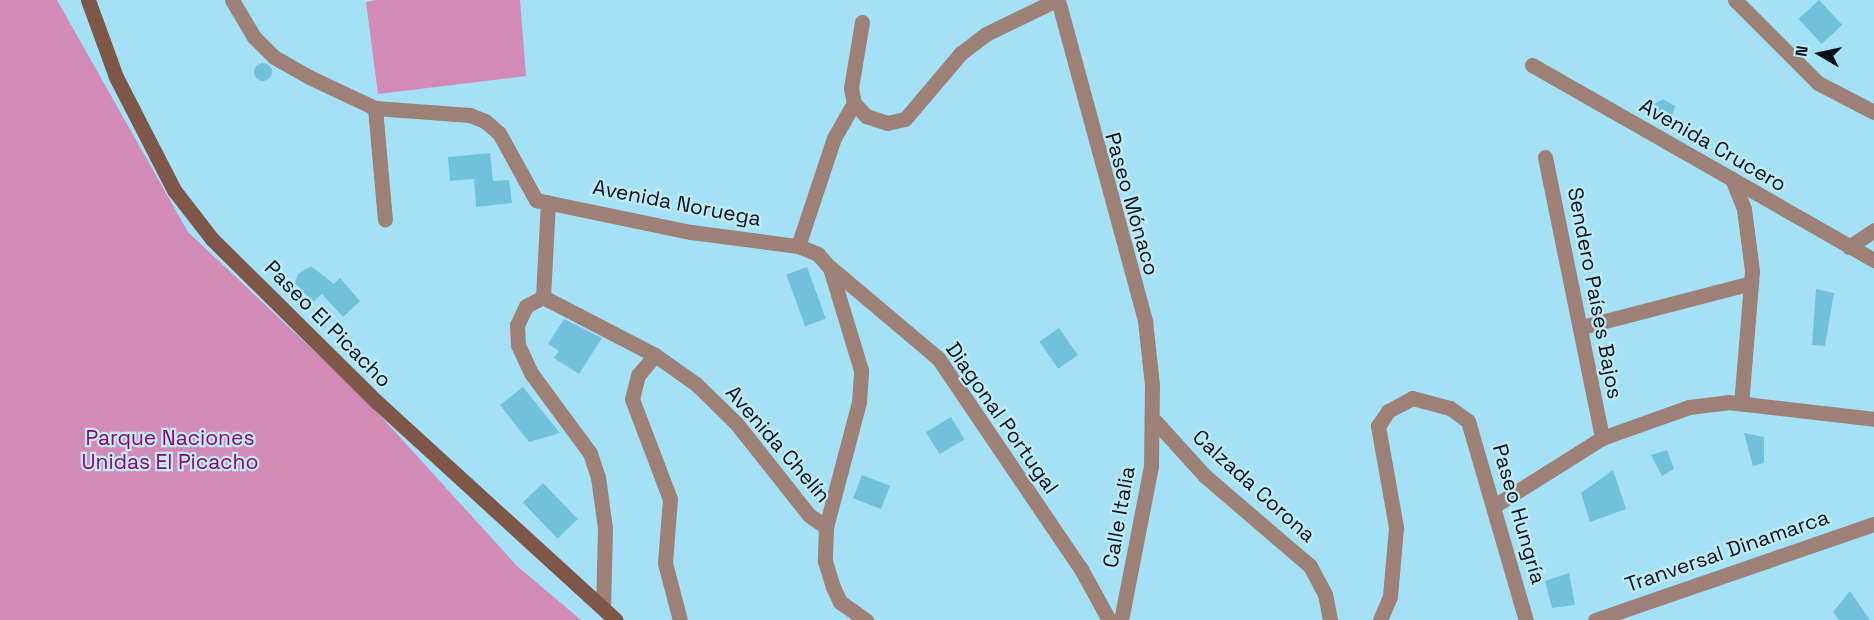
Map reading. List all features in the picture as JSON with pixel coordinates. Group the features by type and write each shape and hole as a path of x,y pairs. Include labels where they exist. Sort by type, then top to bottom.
{"street":[{"name":"Paseo El Picacho","path":"88,0 116,77 159,159 212,239 378,403 616,620"},
{"path":"232,0 254,37 274,57 375,108 470,115 485,121 499,133 523,172 527,191 536,200 548,202 543,297 526,306 517,325 518,345 531,373 590,453 598,477 605,528 603,608"},
{"path":"862,22 851,88 854,103 866,116 887,123 905,119 961,54 986,34 1057,0"},
{"name":"Paseo Mónaco","path":"1057,0 1145,321 1155,420"},
{"path":"1735,0 1818,83 1874,112"},
{"name":"Avenida Crucero","path":"1532,65 1874,260"},
{"path":"798,246 834,138 854,103"},
{"path":"375,108 385,220"},
{"name":"Sendero Países Bajos","path":"1545,157 1582,327 1602,438"},
{"path":"1732,179 1744,209 1751,283 1741,404"},
{"name":"Avenida Noruega","path":"548,202 692,232 798,246"},
{"path":"1849,247 1874,230"},
{"name":"Diagonal Portugal","path":"798,246 818,254 830,268 938,357 1081,569 1108,620"},
{"path":"826,527 862,385 849,319 830,268"},
{"path":"1582,327 1751,283"},
{"name":"Avenida Chelín","path":"543,297 655,355 696,384 736,423 809,515 826,527 825,561 833,587 840,602 866,620"},
{"path":"655,355 638,375 632,399 670,499 665,563 680,620"},
{"name":"Paseo Hungría","path":"1380,620 1390,596 1396,527 1378,426 1388,411 1412,398 1450,408 1468,420 1526,620"},
{"path":"1494,506 1602,438 1689,407 1741,404 1874,419"},
{"name":"Calle Italia","path":"1121,620 1155,420"},
{"name":"Calzada Corona","path":"1155,420 1205,476 1310,566 1325,594 1330,620"},
{"name":"Tranversal Dinamarca","path":"1595,620 1874,524"}],"green space":[{"name":"Parque Naciones Unidas El Picacho","path":"0,0 57,0 188,232 367,401 517,566 581,620 0,620"},
{"path":"377,0 520,0 526,76 378,94 366,2"}],"building":[{"path":"1819,0 1842,25 1822,44 1799,19"},
{"path":"259,63 267,63 272,68 270,79 259,81 254,76 254,68"},
{"path":"1663,99 1675,106 1669,127 1651,106"},
{"path":"490,153 493,181 509,180 512,203 476,207 474,179 450,181 448,157"},
{"path":"311,266 334,284 340,278 360,301 343,317 322,294 313,302 295,283 298,274"},
{"path":"807,267 826,319 805,326 786,275"},
{"path":"1816,289 1834,293 1825,346 1812,345"},
{"path":"564,319 602,338 579,374 554,358 559,351 548,344"},
{"path":"1059,328 1078,355 1058,369 1039,342"},
{"path":"523,387 560,433 529,442 500,405"},
{"path":"951,417 964,439 940,454 926,432"},
{"path":"1744,433 1764,437 1764,463 1753,466"},
{"path":"1667,450 1674,469 1662,476 1651,455"},
{"path":"1613,470 1626,509 1590,522 1581,493"},
{"path":"862,475 890,486 881,509 853,498"},
{"path":"543,483 578,519 558,538 523,502"},
{"path":"1569,573 1575,605 1552,608 1545,581"},
{"path":"1850,591 1870,620 1839,620 1833,612"}]}
